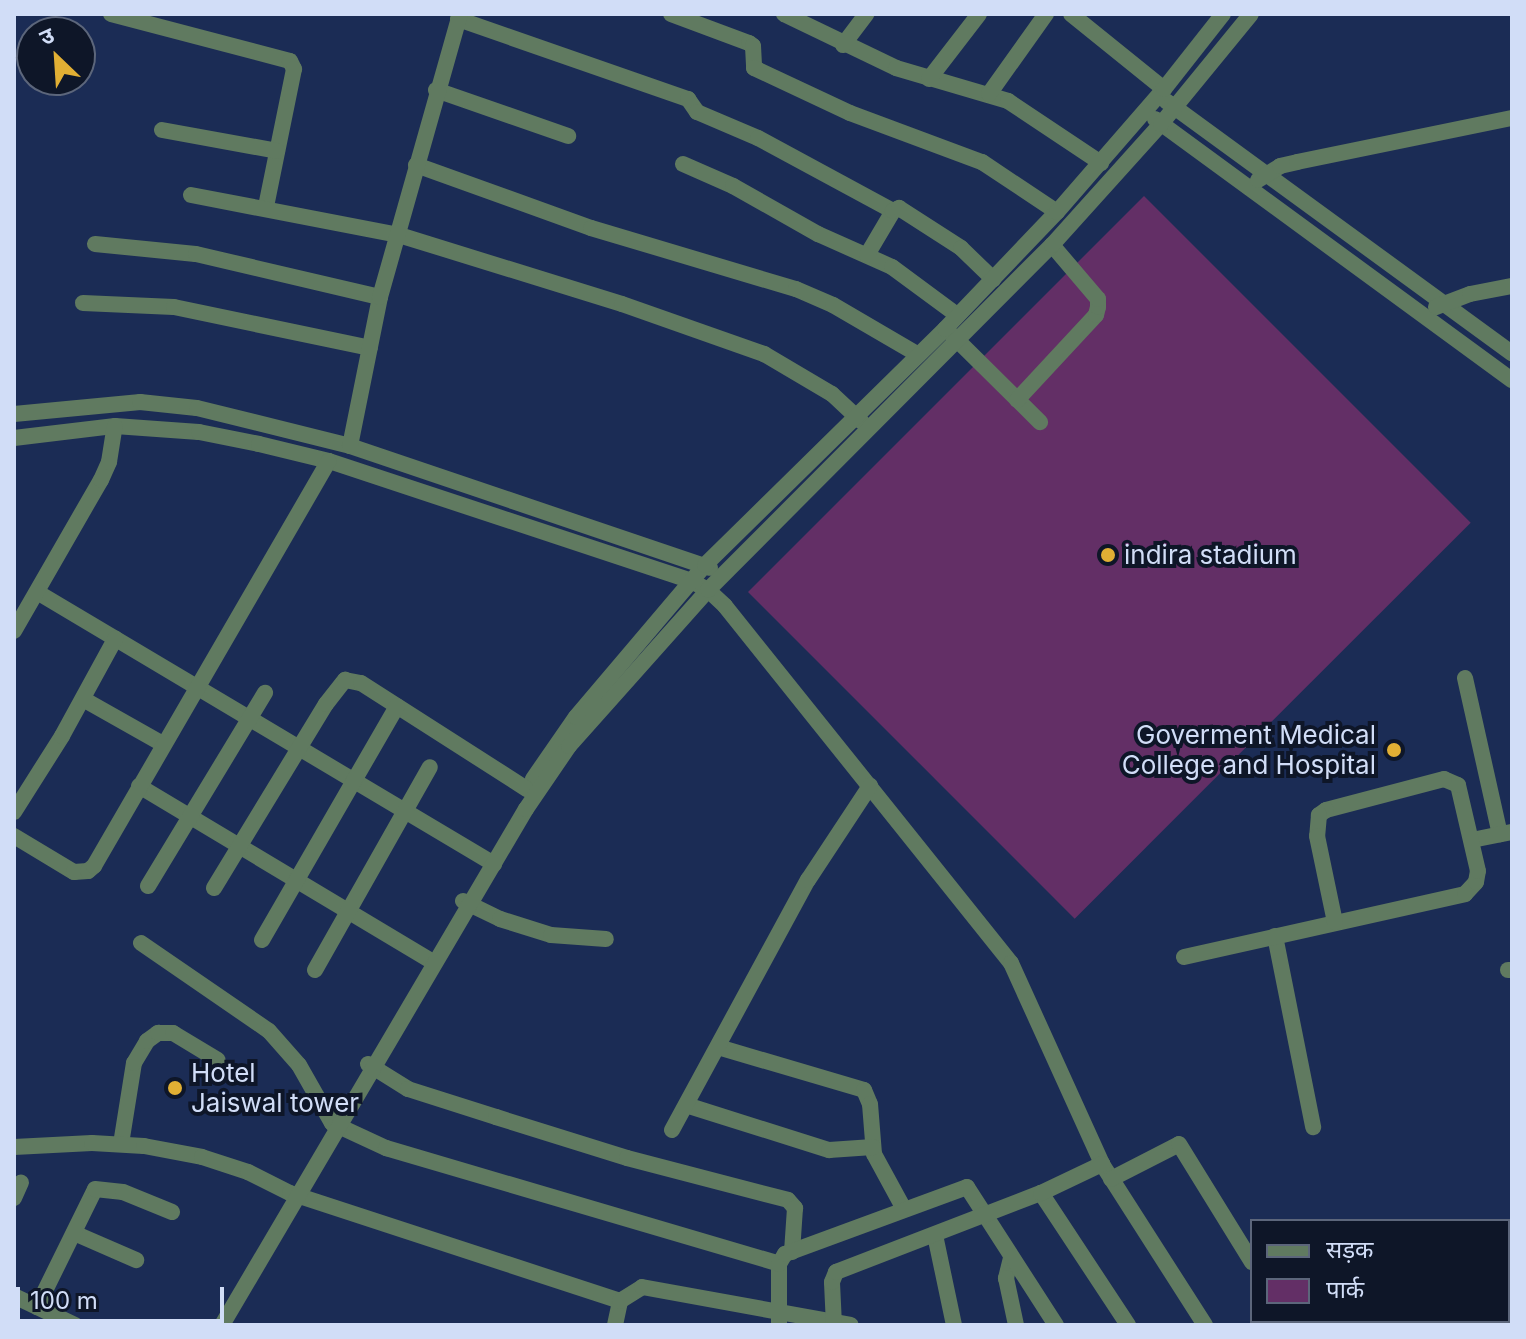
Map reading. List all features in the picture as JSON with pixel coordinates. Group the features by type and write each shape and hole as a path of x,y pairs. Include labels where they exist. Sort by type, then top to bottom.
{"street":[{"path":"111,14 290,61 294,69 266,207"},
{"path":"671,14 749,43 753,46 754,68 850,113 982,162 1057,212"},
{"path":"784,14 843,45 929,79 989,94 1029,113 1101,163"},
{"path":"843,45 866,14"},
{"path":"929,79 979,14"},
{"path":"989,94 1046,14"},
{"path":"1071,14 1162,92 1175,108 1512,353"},
{"path":"222,1325 243,1286 245,1269 296,1194 489,862 527,789 576,717 705,565 945,329 1057,212 1162,92 1223,14"},
{"path":"489,862 569,746 708,590 1052,245 1175,108 1251,14"},
{"path":"350,446 380,297 459,16 688,99 697,112 758,138 893,211 904,209 937,230 993,279"},
{"path":"436,90 568,136"},
{"path":"1145,111 1512,380"},
{"path":"1249,190 1264,174 1297,162 1512,118"},
{"path":"162,130 277,151"},
{"path":"683,164 733,186 818,234 908,276 957,315"},
{"path":"416,165 591,228 796,289 833,305 917,354"},
{"path":"191,195 399,235 513,267 764,354 832,394 869,430"},
{"path":"867,255 893,211"},
{"path":"95,244 196,254 380,297"},
{"path":"1017,400 1096,315 1098,307 1098,299 1052,245"},
{"path":"1420,314 1470,294 1512,286"},
{"path":"83,303 174,307 370,348"},
{"path":"945,329 1040,422"},
{"path":"14,414 140,402 240,417 350,446 705,565 723,575"},
{"path":"14,631 101,480 115,426"},
{"path":"14,438 115,426 199,432 329,461 691,581 708,590 725,606 1011,963 1102,1164 1205,1325"},
{"path":"14,836 74,872 88,871 329,461"},
{"path":"37,592 489,862"},
{"path":"14,812 83,699 115,639"},
{"path":"1465,678 1506,833 1472,840"},
{"path":"214,888 298,749 345,680 361,683 527,789"},
{"path":"148,886 265,693"},
{"path":"83,699 163,744"},
{"path":"262,940 397,706"},
{"path":"315,970 430,767"},
{"path":"1184,957 1465,894 1476,882 1478,871 1462,794 1452,780 1444,779 1326,810 1316,824 1335,922"},
{"path":"139,786 428,959"},
{"path":"672,1130 808,880 870,786"},
{"path":"466,902 551,935 606,939"},
{"path":"371,1066 428,959 466,902"},
{"path":"1275,936 1313,1127"},
{"path":"141,943 269,1031 299,1065 337,1125 386,1148 779,1264"},
{"path":"121,1144 130,1077 147,1041 158,1033 173,1033 218,1060"},
{"path":"718,1047 864,1090 870,1104 873,1147 879,1165 904,1209"},
{"path":"371,1066 408,1089 569,1141 788,1200 795,1208 792,1252"},
{"path":"686,1105 829,1150 873,1147"},
{"path":"14,1147 40,1143 121,1144 202,1157 248,1172 296,1194 620,1301"},
{"path":"1111,1179 1179,1144 1250,1259"},
{"path":"834,1323 832,1282 836,1272 1041,1193 1102,1164"},
{"path":"14,1198 21,1182"},
{"path":"780,1318 779,1264 792,1252 967,1187 1056,1325"},
{"path":"37,1307 95,1189 123,1192 172,1212"},
{"path":"1041,1193 1128,1325"},
{"path":"74,1233 136,1260"},
{"path":"935,1235 954,1325"},
{"path":"1011,1258 1006,1278 1016,1325"},
{"path":"615,1325 620,1301 635,1289 649,1287 780,1318 851,1325"},
{"path":"14,1296 75,1325"}],"green space":[{"name":"indira stadium","path":"1144,196 1471,523 1075,919 748,592"}],"place":[{"name":"indira stadium","path":"1108,555"},
{"name":"Goverment Medical College and Hospital","path":"1394,750"},
{"name":"Hotel Jaiswal tower","path":"175,1088"}]}
